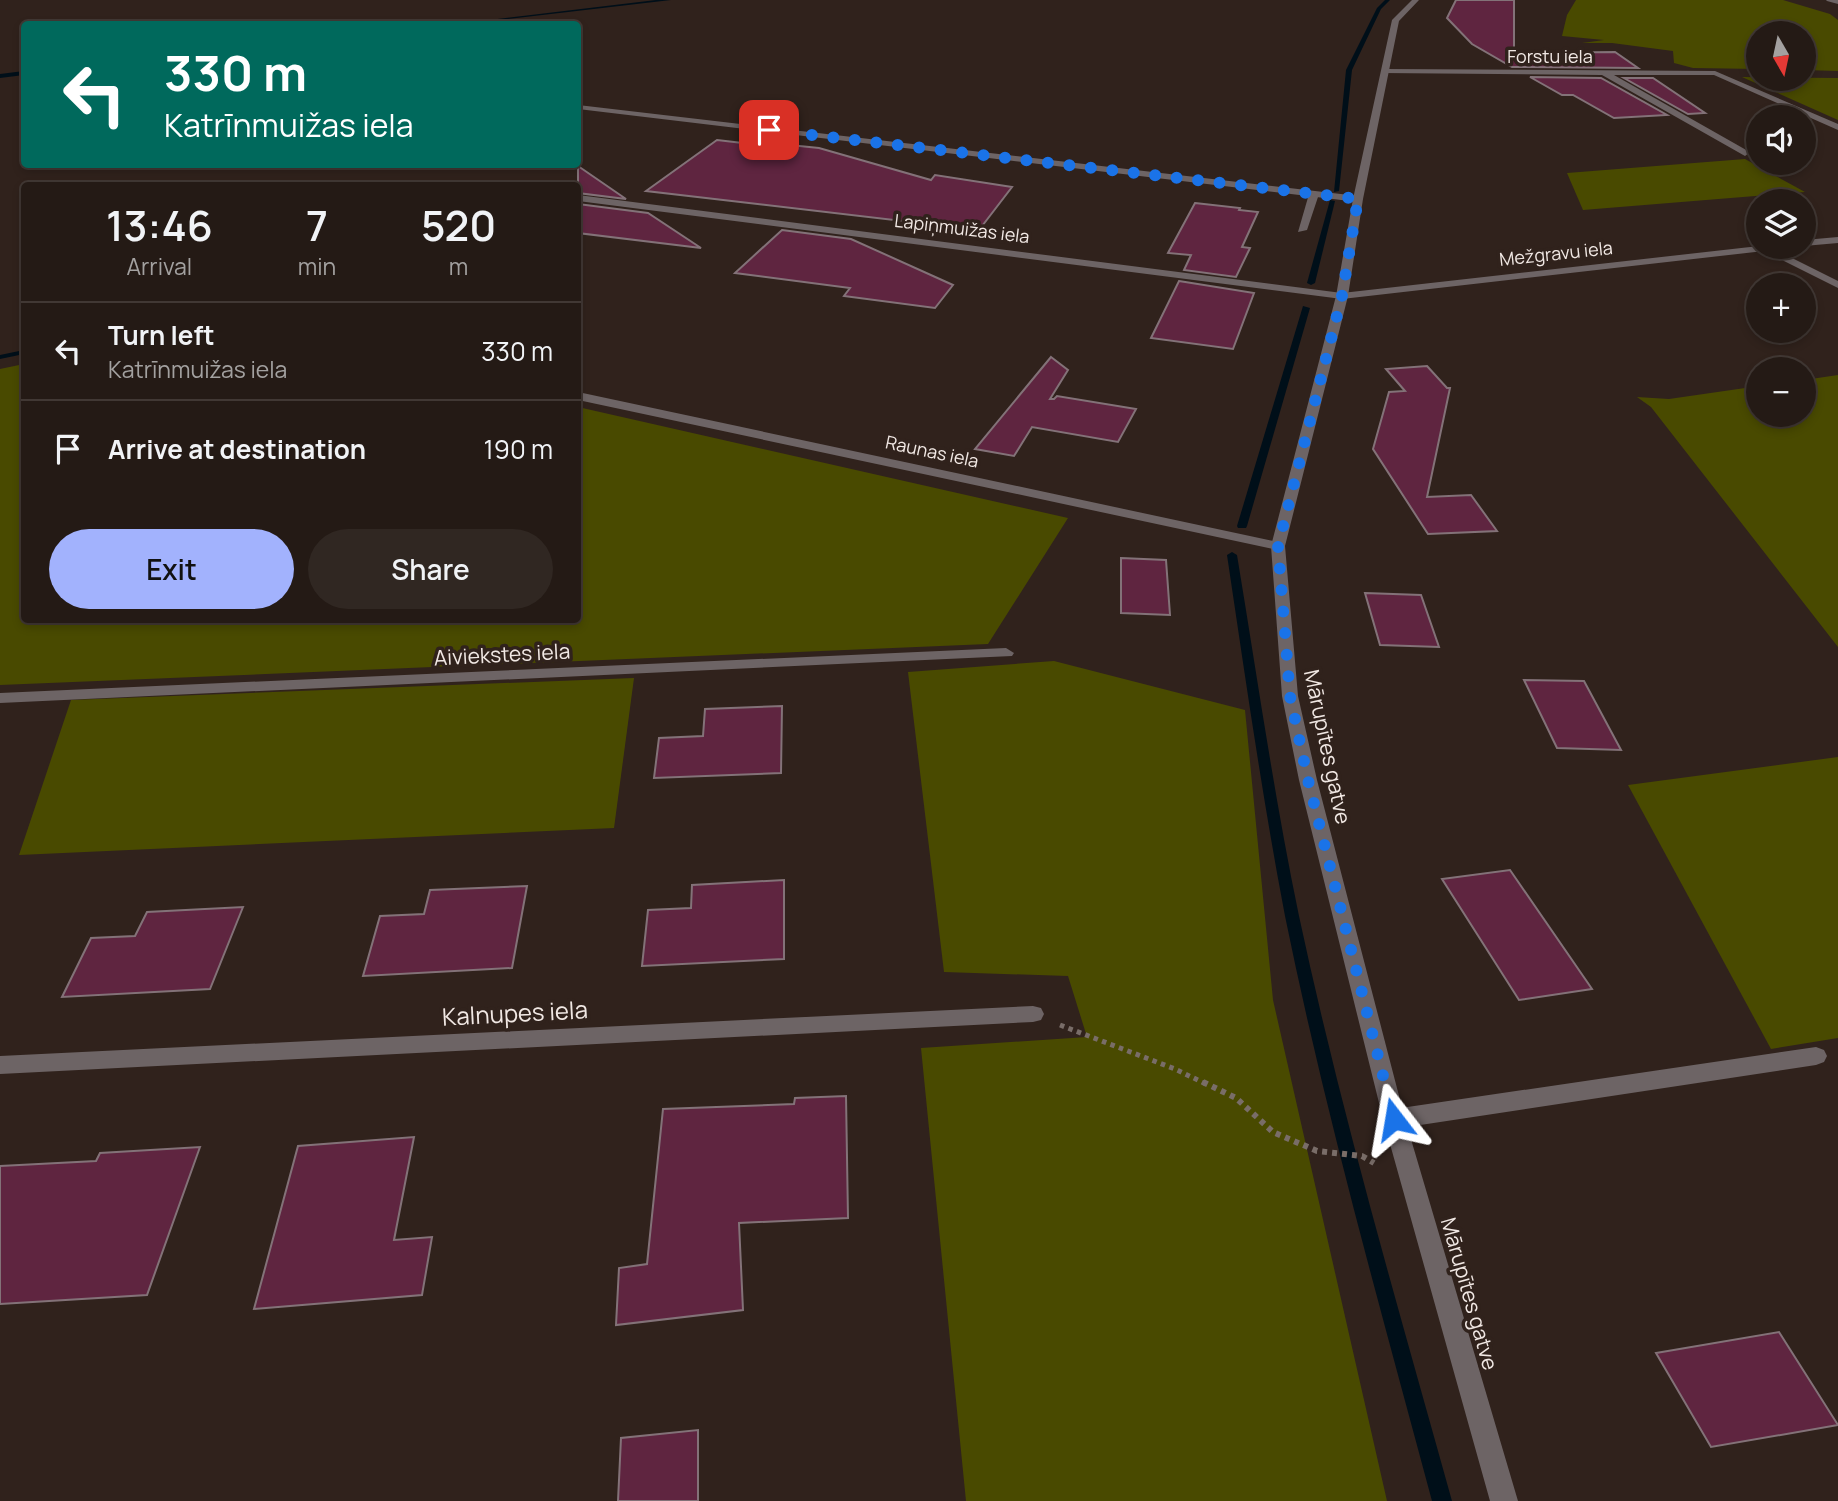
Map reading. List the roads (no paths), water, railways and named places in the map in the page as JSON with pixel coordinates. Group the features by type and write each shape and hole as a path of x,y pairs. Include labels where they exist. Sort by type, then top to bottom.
{"street":[{"name":"Mārupītes gatve","path":"1416,0 1396,20 1358,199 1342,296 1278,546 1290,696 1308,780 1394,1119 1504,1501"},
{"path":"1829,0 1838,2"},
{"name":"Forstu iela","path":"1384,71 1715,73 1838,127"},
{"path":"1605,73 1745,153"},
{"path":"581,107 1358,199"},
{"path":"1302,230 1314,194"},
{"name":"Lapiņmuižas iela","path":"581,198 1342,296"},
{"path":"1816,242 1838,240"},
{"name":"Mežgravu iela","path":"1342,296 1746,250"},
{"path":"1787,259 1838,285"},
{"name":"Raunas iela","path":"581,397 1278,546"},
{"name":"Aiviekstes iela","path":"0,698 1006,653"},
{"name":"Kalnupes iela","path":"0,1065 1033,1014"},
{"path":"1394,1119 1816,1056"}],"waterway":[{"path":"484,21 669,0"},
{"path":"1336,191 1349,70 1379,8 1388,0"},
{"path":"0,76 21,73"},
{"path":"1311,283 1332,201"},
{"path":"1242,526 1306,308"},
{"path":"0,357 21,353"},
{"path":"1232,555 1292,917 1352,1168 1442,1501"}]}
